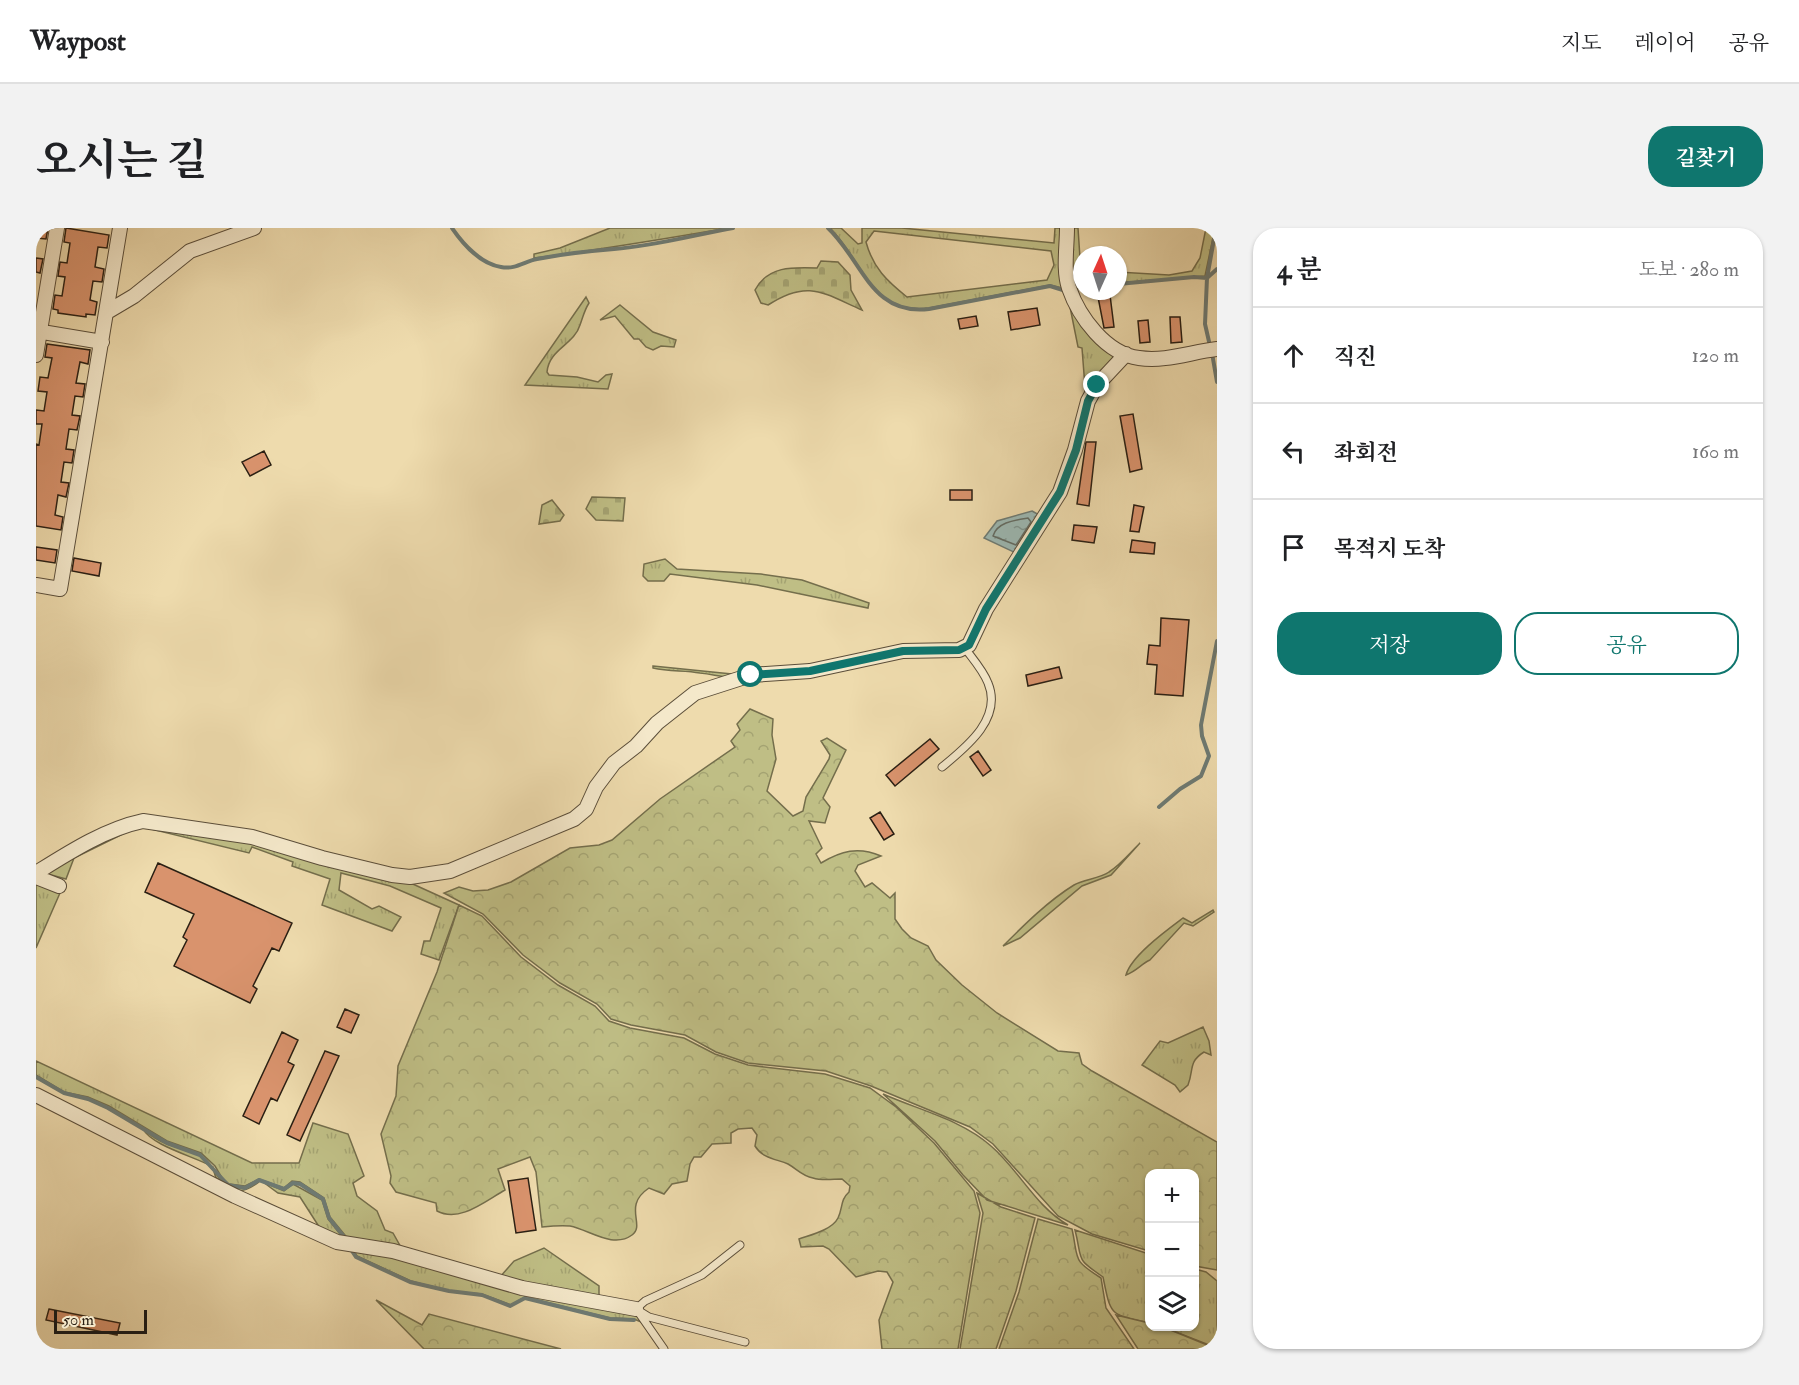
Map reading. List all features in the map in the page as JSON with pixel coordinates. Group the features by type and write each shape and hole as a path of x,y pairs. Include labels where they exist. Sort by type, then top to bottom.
{"street":[{"path":"36,355 38,331 57,228"},
{"path":"36,585 60,590 120,228"},
{"path":"107,312 134,296 190,251 254,228"},
{"path":"1067,228 1066,272 1070,290 1083,316 1103,340 1126,354 1138,358 1170,358 1217,348"},
{"path":"38,331 102,342"},
{"path":"36,875 64,856 128,824 143,821 252,837 392,876 429,876 470,863 574,819 586,809 596,787 614,763 626,755 657,723 695,693 751,675 810,671 903,651 959,650 969,645 986,609 1060,492 1076,450 1088,401 1097,385 1126,354"},
{"path":"36,875 59,886"},
{"path":"36,1095 235,1196 337,1242 393,1251 522,1287 636,1309"}],"lane":[{"path":"942,767 979,733 990,705 988,683 964,647"},
{"path":"636,1309 645,1301 702,1275 740,1245"},
{"path":"636,1309 649,1317 745,1342"},
{"path":"636,1309 664,1349"}],"green space":[{"path":"610,228 728,228 534,258 534,254 560,248"},
{"path":"830,228 841,228 858,244 862,243 862,228 902,228 1054,243 1055,228 1063,228 1066,289 1050,285 929,308 910,308 894,304 881,295","holes":["874,231 1051,251 1054,265 1047,280 907,297 882,273 866,242"]},
{"path":"1071,228 1078,228 1079,246 1073,246 1073,289"},
{"path":"1206,228 1215,228 1205,276 1127,282 1127,273 1169,275 1192,271 1200,258"},
{"path":"821,261 838,262 850,275 851,290 862,310 815,291 794,292 768,305 761,303 755,290 767,276 790,268 817,268"},
{"path":"1067,292 1120,356 1086,400 1082,348 1078,347"},
{"path":"586,297 589,303 577,332 552,358 547,372 549,375 577,377 598,382 606,375 612,374 608,389 525,385"},
{"path":"620,305 653,332 676,340 674,347 661,346 653,350 646,347 639,339 634,339 615,316 600,320"},
{"path":"592,497 625,498 623,521 596,520 586,509"},
{"path":"552,500 564,515 560,521 539,524 542,505"},
{"path":"665,559 677,569 761,574 802,580 869,603 868,608 757,585 670,574 664,581 648,581 643,576 644,564"},
{"path":"653,666 742,675 729,677 659,669"},
{"path":"750,709 773,719 772,735 776,759 767,791 793,816 803,811 806,797 829,759 830,755 821,741 827,738 846,750 823,798 830,807 825,823 809,821 822,848 816,854 821,863 850,851 865,851 881,856 858,865 855,871 865,887 872,883 890,898 895,893 895,919 902,929 911,938 928,946 936,960 962,985 997,1013 1058,1051 1079,1053 1082,1064 1092,1071 1217,1142 1217,1270 1199,1267 1199,1169 1145,1169 1145,1250 1092,1234 1058,1216 993,1144 970,1127 871,1086 826,1071 748,1063 716,1052 685,1035 611,1019 597,1004 560,983 523,955 483,914 444,893 459,887 473,891 488,890 511,882 570,848 599,845 612,840 660,799 735,747 731,741 740,730 737,724"},
{"path":"143,824 253,840 321,860 404,880 459,905 439,960 421,954 424,941 430,941 441,908 390,886 341,873 339,890 372,909 379,906 401,917 392,931 322,905 330,879 292,866 293,862 252,847 249,853 139,826 74,858 66,879 44,873 130,826"},
{"path":"1140,843 1111,875 1082,886 1020,938 1003,946 1064,891 1078,883 1109,872"},
{"path":"36,883 60,893 36,948"},
{"path":"459,905 482,916 521,957 558,985 595,1006 609,1021 630,1028 684,1038 715,1054 748,1065 825,1074 870,1088 896,1107 934,1143 974,1191 980,1213 958,1349 882,1349 879,1320 893,1282 887,1272 878,1271 856,1277 829,1249 823,1246 801,1247 799,1239 820,1232 835,1222 850,1186 842,1179 809,1177 788,1164 765,1156 755,1146 757,1135 752,1128 738,1129 731,1133 731,1143 712,1144 701,1157 694,1157 690,1164 687,1181 672,1184 664,1194 649,1188 641,1195 635,1208 636,1231 625,1239 609,1239 570,1226 542,1227 536,1172 530,1157 498,1169 505,1190 463,1213 446,1214 437,1211 436,1203 396,1192 390,1183 391,1176 381,1134 396,1096 398,1066 437,972"},
{"path":"1213,910 1214,912 1193,926 1184,923 1150,960 1126,975 1142,952 1183,918 1192,923"},
{"path":"1203,1027 1209,1041 1211,1055 1204,1052 1196,1059 1188,1085 1180,1092 1175,1085 1142,1065 1160,1041 1168,1043"},
{"path":"36,1061 252,1163 299,1163 313,1123 348,1134 364,1176 353,1183 357,1196 377,1211 385,1230 393,1233 402,1249 500,1277 514,1261 544,1248 599,1286 599,1297 590,1299 494,1278 384,1245 349,1240 330,1217 324,1198 300,1182 292,1181 284,1188 259,1179 245,1186 229,1184 201,1153 167,1141 109,1106 88,1097 64,1092 36,1075"},
{"path":"883,1094 954,1122 980,1137 1001,1156 1046,1208 1068,1225 987,1200 935,1141"},
{"path":"143,1129 160,1141 201,1156 211,1166 155,1141"},
{"path":"214,1170 222,1182 229,1187 241,1188 259,1182 244,1190 230,1191 219,1184"},
{"path":"263,1182 284,1191 293,1184 322,1200 328,1219 344,1239 325,1236 300,1197 278,1193"},
{"path":"977,1193 1001,1207 1035,1218 1016,1291 996,1349 960,1349 983,1213"},
{"path":"1038,1219 1072,1229 1080,1262 1101,1278 1106,1308 1134,1349 999,1349 1019,1292"},
{"path":"1075,1230 1145,1253 1145,1322 1126,1318 1114,1312 1108,1300 1103,1277 1081,1258"},
{"path":"368,1249 636,1310 646,1324 634,1319 610,1318 525,1297 511,1305 482,1294 449,1291 411,1281 357,1256 354,1251"},
{"path":"1199,1270 1206,1272 1217,1281 1217,1348 1173,1331 1199,1331"},
{"path":"376,1300 422,1325 429,1314 561,1349 424,1349"},
{"path":"1116,1315 1145,1322 1145,1331 1173,1331 1217,1349 1138,1349"}],"water":[{"path":"1032,511 1041,516 1018,554 984,538 997,521"}],"building":[{"path":"36,228 48,228 46,239 36,238"},
{"path":"66,228 109,235 107,248 98,247 95,267 104,269 102,282 93,281 90,300 97,302 95,315 86,314 86,317 58,313 58,310 53,309 55,295 62,296 65,277 58,276 60,262 67,263 70,243 64,242"},
{"path":"36,258 43,259 40,273 36,272"},
{"path":"1099,300 1111,300 1114,327 1104,328"},
{"path":"1037,308 1040,325 1011,330 1008,312"},
{"path":"976,316 978,326 960,329 958,319"},
{"path":"1170,317 1180,317 1182,342 1171,343"},
{"path":"1148,320 1150,342 1140,343 1138,321"},
{"path":"47,344 90,350 88,364 80,362 76,383 85,384 83,397 75,396 72,415 80,416 77,430 69,429 66,449 74,450 72,463 64,462 61,482 69,483 66,497 58,495 55,515 63,517 61,530 36,526 36,444 39,445 42,424 36,424 36,410 44,411 47,392 38,391 40,377 48,378 52,358 45,357"},
{"path":"1133,414 1142,469 1130,472 1120,416"},
{"path":"1086,442 1096,442 1089,506 1077,504"},
{"path":"264,451 271,465 250,476 242,462"},
{"path":"950,490 972,490 972,500 950,500"},
{"path":"1134,505 1144,507 1139,532 1130,531"},
{"path":"1074,525 1097,527 1094,543 1072,540"},
{"path":"1132,540 1155,543 1154,554 1130,552"},
{"path":"36,547 57,550 55,563 36,560"},
{"path":"74,558 101,563 99,576 72,571"},
{"path":"1161,618 1189,620 1183,696 1155,694 1157,665 1147,664 1149,645 1160,646"},
{"path":"1059,667 1062,678 1028,686 1026,675"},
{"path":"930,739 939,749 895,786 886,775"},
{"path":"978,751 991,770 983,776 970,757"},
{"path":"880,812 894,834 884,840 870,818"},
{"path":"158,863 292,923 279,951 272,948 253,986 257,989 250,1003 174,966 187,940 183,937 194,914 145,892"},
{"path":"345,1009 359,1015 351,1033 337,1027"},
{"path":"282,1032 298,1040 288,1062 294,1065 277,1101 271,1098 259,1124 243,1116"},
{"path":"325,1051 339,1056 300,1141 287,1135"},
{"path":"528,1178 536,1230 516,1233 508,1181"},
{"path":"49,1309 120,1323 117,1335 46,1320"}],"waterway":[{"path":"452,228 467,247 480,258 506,268 547,257 629,248 733,228"},
{"path":"828,228 840,241 870,284 894,304 909,309 929,309 1050,286 1066,291"},
{"path":"1207,278 1216,228"},
{"path":"1207,278 1217,269"},
{"path":"1127,283 1194,277 1207,278 1205,324 1210,346"},
{"path":"1212,353 1217,382"},
{"path":"1159,807 1180,789 1201,776 1209,756 1201,725 1217,641"},
{"path":"36,1077 64,1093 88,1099 108,1108 167,1143 200,1155 228,1185 245,1188 259,1180 284,1189 293,1183 300,1184 323,1199 329,1218 345,1238"},
{"path":"352,1251 356,1257 410,1282 449,1291 482,1295 510,1306 525,1298 610,1319 634,1320"}],"route":[{"path":"751,675 810,671 903,651 959,650 969,645 986,609 1060,492 1076,450 1088,401 1097,385"}]}
